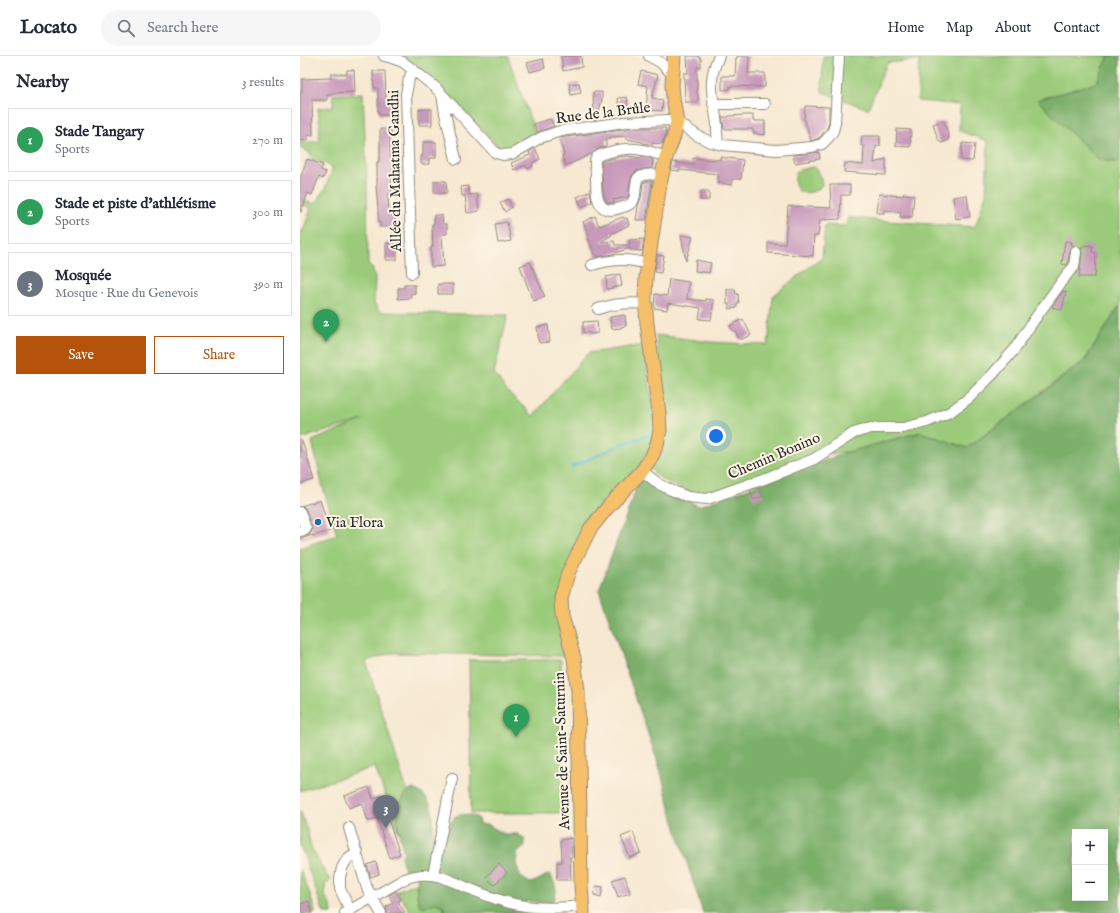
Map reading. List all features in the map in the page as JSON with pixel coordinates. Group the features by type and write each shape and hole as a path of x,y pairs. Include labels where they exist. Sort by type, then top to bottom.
{"main road":[{"path":"674,56 673,98 677,122"},
{"name":"Avenue de Saint-Saturnin","path":"583,909 581,877 578,691 574,658 562,616 561,598 568,572 590,529 607,508 642,471 652,456 657,444 660,430 659,413 645,304 646,277 662,176 666,157 674,136 677,122"}],"street":[{"name":"Rue de la Brûle","path":"384,56 402,62 413,69 442,95 496,153 504,155 512,154 540,138 560,131 625,122 667,120 677,122"},
{"path":"649,56 660,62 673,75"},
{"path":"718,144 711,90 715,64 719,56"},
{"path":"677,122 698,136 718,144 776,150 812,147 822,144 834,130 839,56"},
{"name":"Allée du Mahatma Gandhi","path":"412,273 406,94 408,79 413,69"},
{"path":"442,95 456,159"},
{"path":"713,104 765,104"},
{"path":"662,176 646,174 638,178 636,181 634,201 616,210 608,210 604,208 597,198 594,162 595,159 607,152 625,148 644,150 666,157"},
{"name":"Chemin Bonino","path":"642,471 659,484 671,490 688,497 707,499 764,479 814,459 854,433 871,428 903,428 927,422 950,412 969,398 1014,350 1036,317 1074,267 1076,252"},
{"path":"592,264 616,260 630,260 648,264"},
{"path":"598,309 621,304 645,304"},
{"path":"300,512 306,529 301,531"},
{"path":"433,875 452,778"},
{"path":"349,828 364,881 371,897 382,913"},
{"path":"357,852 347,859 342,868 340,878 340,889 351,911 371,897 410,876 421,874 442,877 503,901 514,908 583,909"}],"green space":[{"path":"403,56 508,56 536,135 507,149 500,148 434,80"},
{"path":"823,56 1109,56 1096,83 1099,160 1120,163 1120,305 1084,361 967,448 920,432 848,452 810,455 715,494 691,493 661,479 650,468 661,452 666,431 656,335 711,342 768,345 773,296 822,258 825,225 845,226 848,217 975,227 986,195 988,141 959,131 960,105 918,101 919,60 887,63 868,109 822,92"},
{"path":"1109,56 1120,56 1120,163 1099,160 1037,100 1096,83"},
{"path":"363,93 367,181 368,264 372,268 375,276 374,303 380,312 508,315 494,373 507,391 533,416 588,353 644,345 656,424 652,443 642,463 603,501 586,529 558,598 567,656 391,653 366,661 407,791 399,811 398,832 375,767 300,791 300,548 337,535 322,484 312,441 363,420 300,439 300,231 303,231 311,208 304,205 306,201 315,204 325,189 333,167 312,159 309,152 301,149 300,142 319,142 320,122 318,108 333,107 333,95"},
{"path":"812,167 816,168 822,185 819,189 814,191 806,193 799,191 795,185 796,172"},
{"path":"1120,305 1120,913 703,913 671,812 660,769 599,590 640,478 699,506 848,452 921,432 967,448 1084,362"},
{"path":"469,660 561,660 562,813 471,813"},
{"path":"413,789 422,793 430,804 433,813 433,832 437,840 443,839 455,816 464,815 478,818 479,824 489,825 504,834 517,834 524,838 525,846 518,851 516,863 521,877 530,883 550,874 555,884 556,891 553,902 526,901 526,913 445,913 443,906 435,903 424,907 420,906 417,892 418,877 406,874 401,857 404,853 398,824 401,801 407,791"},
{"path":"300,810 311,847 331,880 325,884 325,896 331,907 332,913 324,913 300,845"},
{"path":"300,869 310,894 315,913 300,913"},
{"path":"416,884 418,902 435,903 443,906 445,913 411,913 397,891 407,886"}],"building":[{"path":"561,56 581,56 582,67 563,71"},
{"path":"687,56 699,56 699,58 701,58 701,67 697,67 698,102 685,102 684,73 688,73"},
{"path":"737,56 749,56 748,73 765,73 765,87 730,86 730,89 722,90 722,76 735,76"},
{"path":"543,59 545,68 530,72 527,63"},
{"path":"347,70 354,70 355,92 332,93 332,95 327,95 327,100 312,100 313,135 308,135 308,140 300,141 300,91 302,93 302,79 331,78 331,74 347,74"},
{"path":"373,71 385,71 386,99 390,99 390,107 395,107 395,115 379,115 378,88 374,88"},
{"path":"641,71 658,75 652,98 663,100 662,111 646,110 648,86 638,84"},
{"path":"579,83 581,93 571,95 569,84"},
{"path":"593,92 602,92 602,100 597,119 594,120"},
{"path":"627,97 628,108 619,107 618,98"},
{"path":"805,106 829,107 829,122 827,128 819,138 811,141 804,120"},
{"path":"419,109 432,109 432,125 419,125"},
{"path":"753,115 753,121 765,121 765,135 753,133 753,129 724,129 722,117"},
{"path":"550,119 554,126 537,132 534,124"},
{"path":"944,121 949,138 947,141 941,143 938,139 933,124"},
{"path":"628,128 666,128 662,144 652,143 652,145 643,143 626,139 627,136 610,137 610,139 606,139 606,146 566,166 562,156 564,155 559,138 623,129 625,131"},
{"path":"380,129 391,129 390,157 393,157 393,173 392,194 388,194 389,215 395,215 395,227 380,227 379,222 376,186 377,162 379,162 380,158"},
{"path":"897,129 911,130 910,147 896,146"},
{"path":"862,136 880,136 880,146 876,146 874,163 886,159 886,175 844,172 845,163 863,165 864,146 861,146"},
{"path":"423,142 436,142 436,158 429,158 429,164 421,164 421,156 423,156"},
{"path":"962,143 975,144 973,161 961,160"},
{"path":"535,148 540,159 532,163 533,166 527,169 526,165 514,170 511,163 530,155 529,152"},
{"path":"819,152 820,159 795,163 793,155"},
{"path":"628,156 641,158 642,156 650,158 653,160 652,168 642,169 632,175 628,197 613,200 614,203 608,203 603,193 601,162"},
{"path":"720,157 743,160 741,179 732,179 732,185 718,183 718,174 671,170 673,162 693,165 693,158 720,160"},
{"path":"307,159 323,165 321,170 326,172 323,179 319,177 312,195 308,193 300,212 300,179"},
{"path":"434,181 446,181 447,193 434,193"},
{"path":"652,181 646,220 636,220 643,183"},
{"path":"830,185 850,185 850,195 841,195 840,219 820,220 818,236 814,236 813,256 768,253 768,243 785,244 788,206 831,208"},
{"path":"468,186 469,195 477,194 479,211 467,213 465,196 462,196 461,187"},
{"path":"590,191 592,202 582,207 577,197"},
{"path":"701,191 709,191 709,200 700,200"},
{"path":"879,194 903,196 903,194 914,195 912,217 900,217 901,212 884,210 884,213 877,213"},
{"path":"967,195 970,217 956,219 953,197"},
{"path":"508,199 512,207 505,212 500,203"},
{"path":"434,215 442,215 443,224 447,224 447,234 442,234 444,266 431,267 431,247 433,247 432,224 434,224"},
{"path":"595,216 599,226 623,217 624,219 627,218 629,225 611,234 612,235 601,242 614,241 615,245 630,245 629,240 644,239 642,251 630,250 630,248 609,255 596,257 583,222"},
{"path":"507,222 511,241 498,243 495,224"},
{"path":"681,235 693,237 686,261"},
{"path":"1065,241 1072,242 1071,245 1075,246 1071,248 1067,265 1062,264"},
{"path":"386,243 397,243 397,260 386,260"},
{"path":"1085,245 1093,246 1092,252 1096,253 1095,277 1079,277 1082,253 1081,248"},
{"path":"657,255 664,256 661,273 655,272"},
{"path":"696,260 711,263 709,273 695,271"},
{"path":"530,262 545,297 533,301 520,266"},
{"path":"620,274 622,286 607,289 606,277"},
{"path":"669,279 689,282 687,299 706,301 706,299 714,300 711,320 699,319 701,308 668,303 667,310 654,308 655,294 667,296"},
{"path":"438,284 453,284 453,294 438,294"},
{"path":"404,285 415,285 415,293 410,294 411,298 398,299 398,288 404,288"},
{"path":"727,289 735,289 736,294 738,294 739,303 737,304 737,308 729,309 729,304 727,304"},
{"path":"1063,291 1066,292 1062,310 1052,307"},
{"path":"625,315 626,326 612,329 610,317"},
{"path":"743,319 751,335 739,339 735,331 732,331 730,326"},
{"path":"597,321 598,333 583,333 583,322"},
{"path":"548,325 550,342 539,343 537,327"},
{"path":"300,440 302,440 314,480 300,484"},
{"path":"759,488 763,496 754,500 750,491"},
{"name":"Via Flora","path":"320,500 330,531 300,539 300,537 309,535 312,530 306,510 301,506"},
{"path":"369,787 373,799 380,796 400,854 390,858 377,818 368,821 362,803 349,808 344,796"},
{"path":"633,832 641,853 630,858 621,837"},
{"path":"572,838 572,857 570,857 571,880 557,880 557,862 562,862 561,840"},
{"path":"376,862 379,874 371,877 367,865"},
{"path":"499,864 507,873 494,885 486,877"},
{"path":"625,876 630,893 618,897 612,880"},
{"path":"595,886 603,887 601,897 594,895"},
{"path":"396,891 401,899 398,901 405,913 387,913 386,907 393,903 389,895"},
{"path":"309,901 312,913 302,913 300,904"}],"waterway":[{"path":"571,467 632,440 649,435"}],"place":[{"name":"Stade et piste d'athlétisme","path":"326,342"},
{"name":"Via Flora","path":"318,522"},
{"name":"Stade Tangary","path":"516,737"},
{"name":"Mosquée","path":"386,828"}]}
